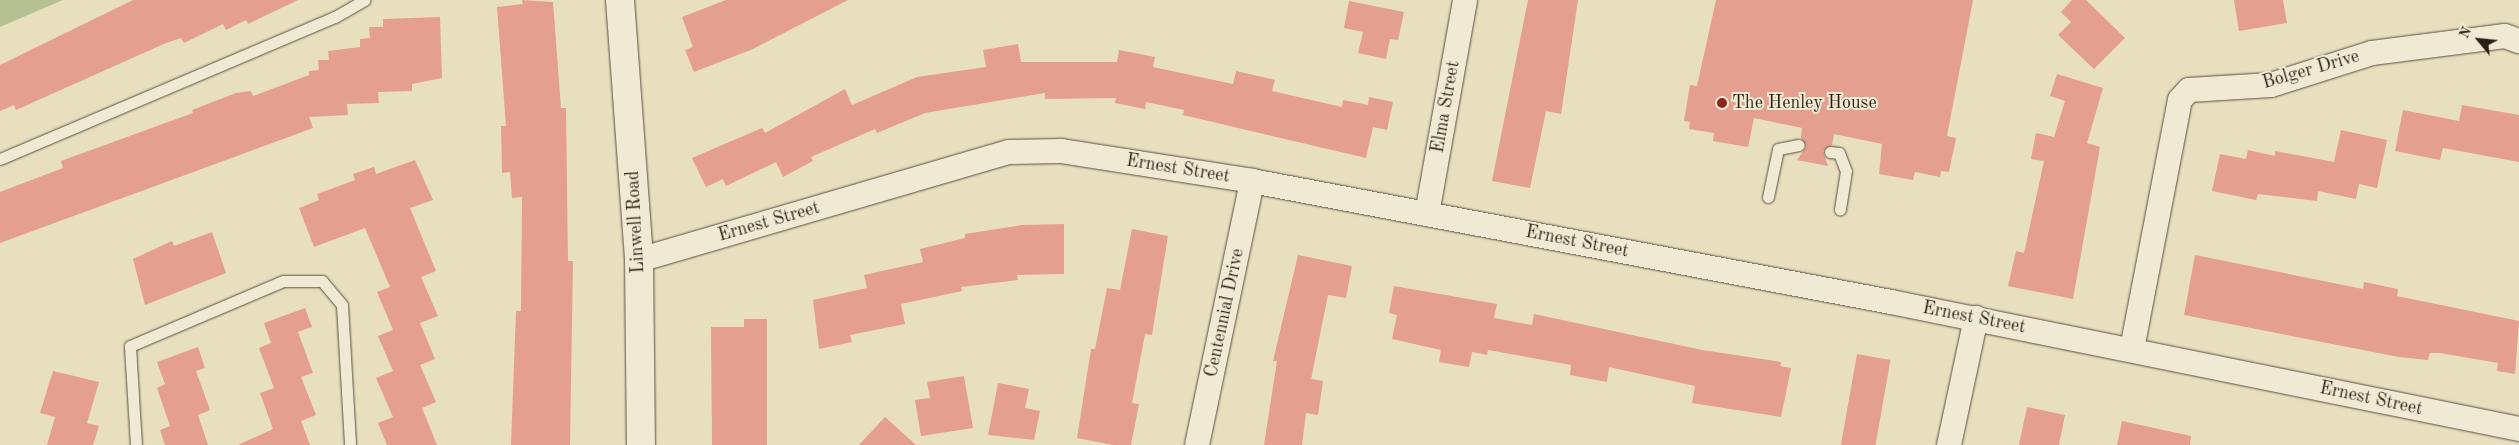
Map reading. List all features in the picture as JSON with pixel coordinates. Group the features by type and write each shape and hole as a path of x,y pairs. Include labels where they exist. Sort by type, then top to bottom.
{"main road":[{"name":"Linwell Road","path":"620,0 639,260 641,445"}],"street":[{"name":"Elma Street","path":"1427,214 1464,0"},
{"name":"Bolger Drive","path":"2132,349 2180,100 2189,90 2271,85 2372,53 2505,36 2519,41"},
{"name":"Ernest Street","path":"639,260 1009,152 1061,152 1252,180 1976,318 2519,429"},
{"name":"Centennial Drive","path":"1198,445 1252,180"},
{"path":"1949,445 1976,318"}],"lane":[{"path":"0,159 336,17 364,0"},
{"path":"1768,197 1778,149 1799,145"},
{"path":"1830,152 1840,153 1846,171 1840,210"},
{"path":"136,445 130,346 283,281 322,281 342,305 350,445"}],"green space":[{"path":"0,0 63,0 0,27"}],"building":[{"path":"133,0 298,0 248,24 246,20 226,30 223,24 184,43 181,38 166,43 16,110 14,105 0,111 0,65"},
{"path":"522,0 553,2 561,108 566,108 568,261 573,261 570,445 511,445 516,311 521,311 522,197 512,198 510,172 502,173 501,126 506,126 497,7 523,4"},
{"path":"726,0 848,0 753,49 694,72 685,50 693,47 682,17"},
{"path":"1528,0 1578,0 1561,114 1546,111 1530,188 1492,181"},
{"name":"The Henley House","path":"1716,0 1973,0 1947,136 1956,138 1949,172 1941,171 1940,177 1915,172 1913,180 1879,174 1882,144 1834,134 1832,145 1823,151 1828,166 1797,160 1806,147 1801,138 1802,128 1754,118 1748,147 1713,141 1714,133 1689,129 1690,122 1684,121 1690,85 1697,86"},
{"path":"2072,0 2086,0 2125,38 2094,69 2058,35 2071,22 2061,12"},
{"path":"2234,0 2283,0 2287,23 2239,31"},
{"path":"1349,1 1404,12 1398,40 1390,39 1386,59 1358,53 1363,32 1344,28"},
{"path":"440,17 442,78 412,84 412,91 378,92 379,103 347,104 348,115 309,117 313,128 0,243 0,192 63,168 61,161 193,113 192,110 236,93 251,91 253,96 309,75 309,71 319,70 318,60 329,60 328,51 360,47 360,39 370,38 369,27 383,27 383,19"},
{"path":"1018,44 1021,62 1117,62 1119,50 1155,57 1153,67 1233,84 1236,71 1275,80 1272,91 1342,107 1343,100 1368,105 1369,97 1393,102 1387,130 1373,127 1366,158 1183,115 1184,110 1146,102 1145,109 1115,103 1116,98 1045,99 1045,93 925,113 877,133 875,129 811,157 813,161 783,177 776,162 726,186 723,179 706,187 692,158 762,128 765,133 845,89 852,105 917,77 986,67 983,50"},
{"path":"2057,74 2103,88 2087,143 2100,147 2073,299 2008,286 2016,251 2024,253 2044,161 2031,159 2036,133 2054,137 2065,101 2050,96"},
{"path":"2462,105 2519,115 2519,162 2443,148 2440,160 2395,151 2403,110 2459,121"},
{"path":"2341,130 2387,140 2377,188 2359,184 2356,199 2318,191 2317,201 2258,194 2256,200 2212,191 2220,154 2246,159 2248,150 2275,156 2275,151 2334,162"},
{"path":"415,160 433,200 410,208 436,271 421,277 438,316 420,323 435,359 420,365 436,402 422,408 437,445 387,445 378,423 393,417 376,378 393,371 378,336 393,330 377,292 390,287 365,228 314,247 299,208 319,200 317,194 355,180 353,174 374,167 376,174"},
{"path":"1064,224 1064,274 1017,275 1018,280 961,287 962,291 901,304 905,324 850,335 852,342 819,349 813,300 867,288 864,275 923,262 920,249 965,238 965,234 1022,225"},
{"path":"1132,229 1168,236 1152,335 1145,334 1132,403 1139,404 1131,445 1113,445 1077,438 1091,349 1095,349 1107,288 1120,290"},
{"path":"212,232 226,273 145,305 133,259 172,241 174,246"},
{"path":"1298,255 1352,266 1346,298 1328,295 1311,379 1323,381 1318,415 1306,413 1302,445 1264,445 1277,361 1273,361"},
{"path":"2195,255 2363,289 2364,282 2398,289 2397,296 2519,321 2515,374 2497,371 2498,363 2440,353 2430,353 2428,360 2399,357 2184,315"},
{"path":"1394,286 1497,304 1494,318 1532,325 1534,314 1702,350 1781,362 1780,366 1791,368 1781,417 1692,403 1695,386 1609,367 1607,382 1570,375 1571,365 1488,350 1487,355 1472,352 1469,367 1439,362 1441,350 1392,339 1397,315 1389,313"},
{"path":"305,308 312,327 298,332 313,373 301,377 316,415 301,421 310,445 238,445 273,429 260,393 274,388 259,348 271,343 264,323"},
{"path":"744,319 767,319 767,445 712,445 711,327 744,327"},
{"path":"198,347 205,368 196,371 210,410 198,415 208,445 165,445 160,430 170,426 157,388 165,384 157,362"},
{"path":"1857,354 1890,360 1875,445 1841,445"},
{"path":"53,371 99,382 87,423 99,426 93,445 47,445 55,417 40,413"},
{"path":"964,376 973,428 921,436 915,400 930,398 927,382"},
{"path":"998,383 1029,389 1025,408 1040,411 1034,440 988,435"},
{"path":"2027,407 2065,415 2059,445 2019,445"},
{"path":"885,417 916,445 859,445"},
{"path":"2122,421 2191,436 2190,445 2117,445"}],"place":[{"name":"The Henley House","path":"1722,103"}]}
